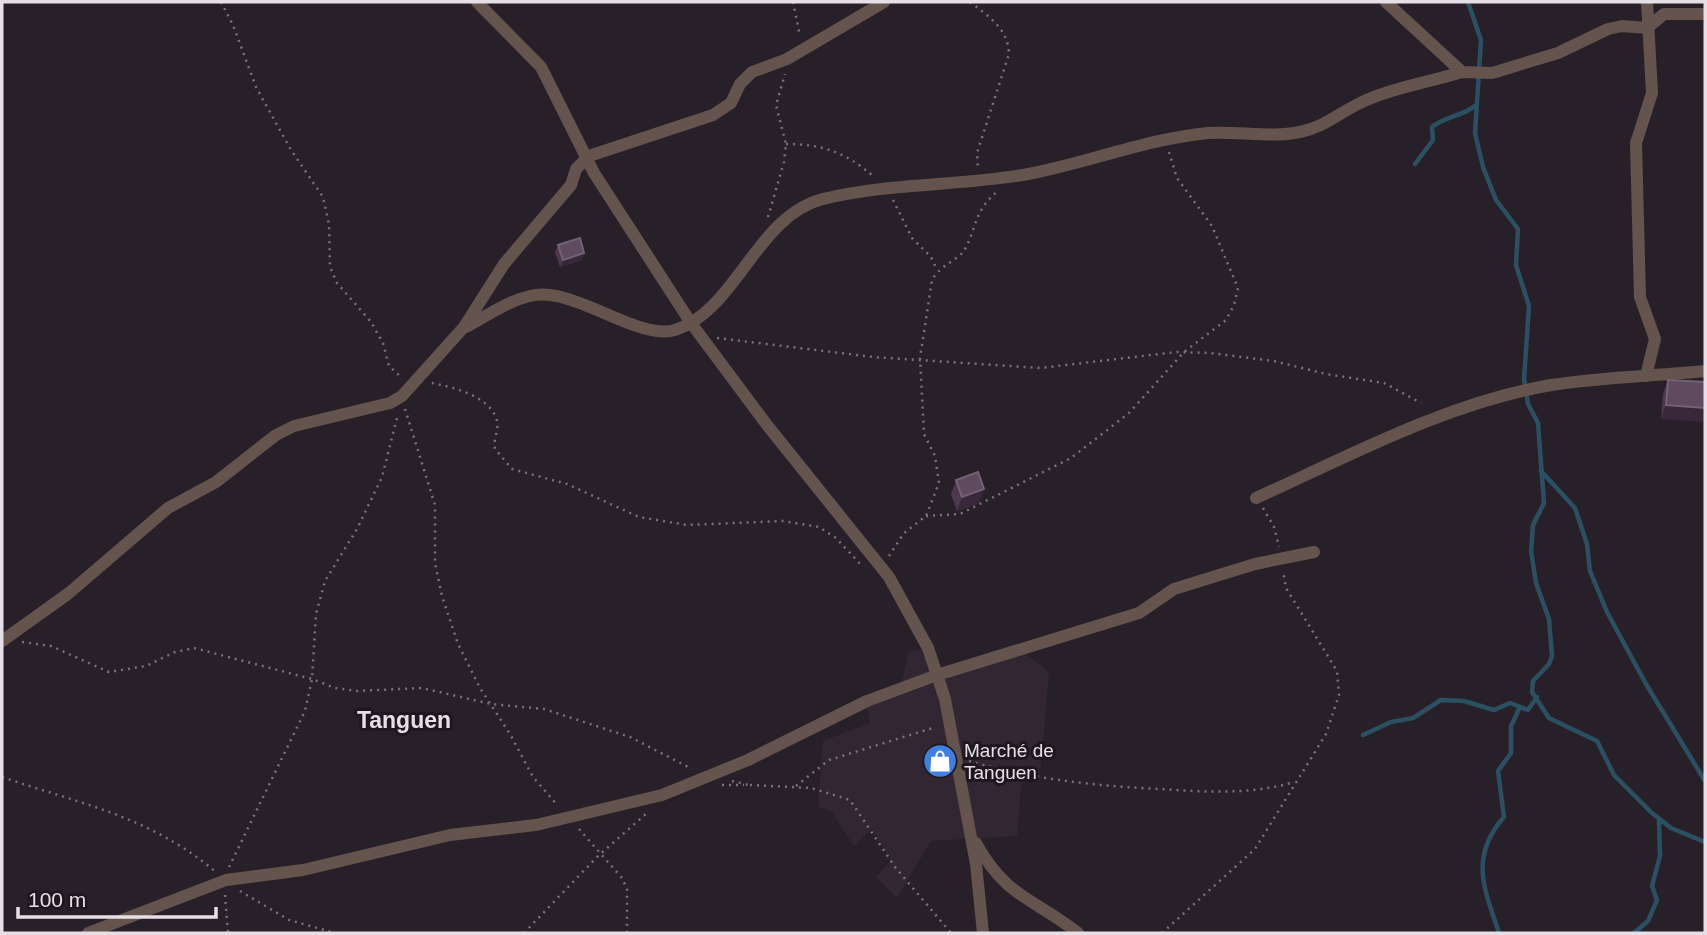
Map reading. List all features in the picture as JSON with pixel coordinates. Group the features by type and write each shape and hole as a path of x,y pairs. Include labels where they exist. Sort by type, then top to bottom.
{"street":[{"path":"477,2 541,67 587,158 691,323 889,577 928,648 950,723 971,834 983,933"},
{"path":"7,641 69,593 168,508 216,482 276,435 305,424 390,403 402,396 464,327 504,264 571,185 576,169 587,158 610,147 713,115 731,103 740,84 752,72 794,55 884,2"},
{"path":"1386,2 1462,72"},
{"path":"1646,376 1655,339 1640,298 1636,143 1652,93 1647,2"},
{"path":"464,327 530,296 543,295 606,312 655,332 673,331 691,323 722,294 776,228 821,199 1018,176 1067,167 1166,139 1209,133 1298,133 1325,125 1359,103 1462,72 1492,73 1558,53 1608,29 1622,26 1647,28 1664,14 1705,13"},
{"path":"1256,498 1429,420 1469,407 1549,386 1705,371"},
{"path":"88,933 226,880 303,870 450,835 569,817 711,781 867,701 937,676 1139,613 1174,589 1255,564 1314,552"},
{"path":"971,834 989,867 1009,889 1078,933"}],"path":[{"path":"221,2 233,24 256,87 291,150 323,197 329,224 330,267 337,283 371,322 396,375 450,386 472,395 487,407 497,422 495,449 512,469 567,484 639,517 687,525 783,521 819,527 836,538 867,572"},
{"path":"765,226 785,153 776,105 794,55 800,28 793,2"},
{"path":"970,2 1000,26 1008,40 1009,54 977,153 976,166 984,179 988,199"},
{"path":"926,516 960,514 1071,458 1129,413 1184,352 1226,320 1234,305 1238,288 1212,226 1177,178 1166,139"},
{"path":"889,577 888,559 892,547 926,516 939,483 935,456 924,435 920,358 932,280 943,265 964,252 974,219 988,199 1018,176"},
{"path":"701,337 873,357 1040,368 1184,352 1274,361 1326,374 1384,383 1421,403"},
{"path":"228,933 226,880 230,861 305,711 312,679 316,614 325,581 357,529 382,477 402,396"},
{"path":"402,396 412,439 435,505 435,563 442,596 458,644 533,777 616,870 627,888 627,933"},
{"path":"1162,933 1255,849 1326,734 1339,695 1337,671 1286,588 1274,527 1256,498"},
{"path":"7,641 51,646 109,672 146,666 175,652 194,648 312,679 335,688 356,691 422,688 442,690 491,704 544,709 596,725 630,737 711,781 796,786 839,794 850,800 895,867 951,933"},
{"path":"796,786 828,760 950,723"},
{"path":"956,757 998,769 1071,783 1206,792 1260,790 1294,782"},
{"path":"2,777 110,810 148,826 198,857 245,896 289,920 335,933"},
{"path":"711,781 749,785"},
{"path":"524,933 600,854 653,808 662,795"}],"shaded area":[{"path":"928,648 937,675 1021,650 1049,672 1040,777 1022,774 1017,836 931,841 897,898 876,877 891,860 872,829 854,846 831,811 818,807 823,741 870,723 867,701 900,689 909,652"}],"building":[{"path":"580,238 584,253 563,260 558,245"},
{"path":"1668,380 1705,382 1705,408 1666,405"},
{"path":"978,472 984,489 962,497 956,480"}],"waterway":[{"path":"1468,2 1481,40 1475,133 1483,167 1496,200 1518,229 1516,265 1529,306 1524,379 1528,404 1538,423 1544,503 1533,525 1531,551 1536,583 1549,619 1552,656 1549,664 1533,681 1532,692 1549,718 1597,741 1614,775 1652,813 1671,828 1705,842"},
{"path":"1415,164 1433,140 1432,127 1476,105"},
{"path":"1541,471 1575,508 1587,544 1590,571 1607,612 1646,684 1705,781"},
{"path":"1363,735 1391,722 1413,718 1441,700 1464,701 1494,710 1510,703 1528,710 1537,697"},
{"path":"1499,933 1485,887 1483,859 1486,846 1504,817 1498,771 1511,753 1511,726 1520,707"},
{"path":"1634,933 1648,921 1657,900 1652,886 1660,856 1659,819"}],"place":[{"name":"Marché de Tanguen","path":"940,761"}],"district":[{"name":"Tanguen","path":"404,720"}]}
